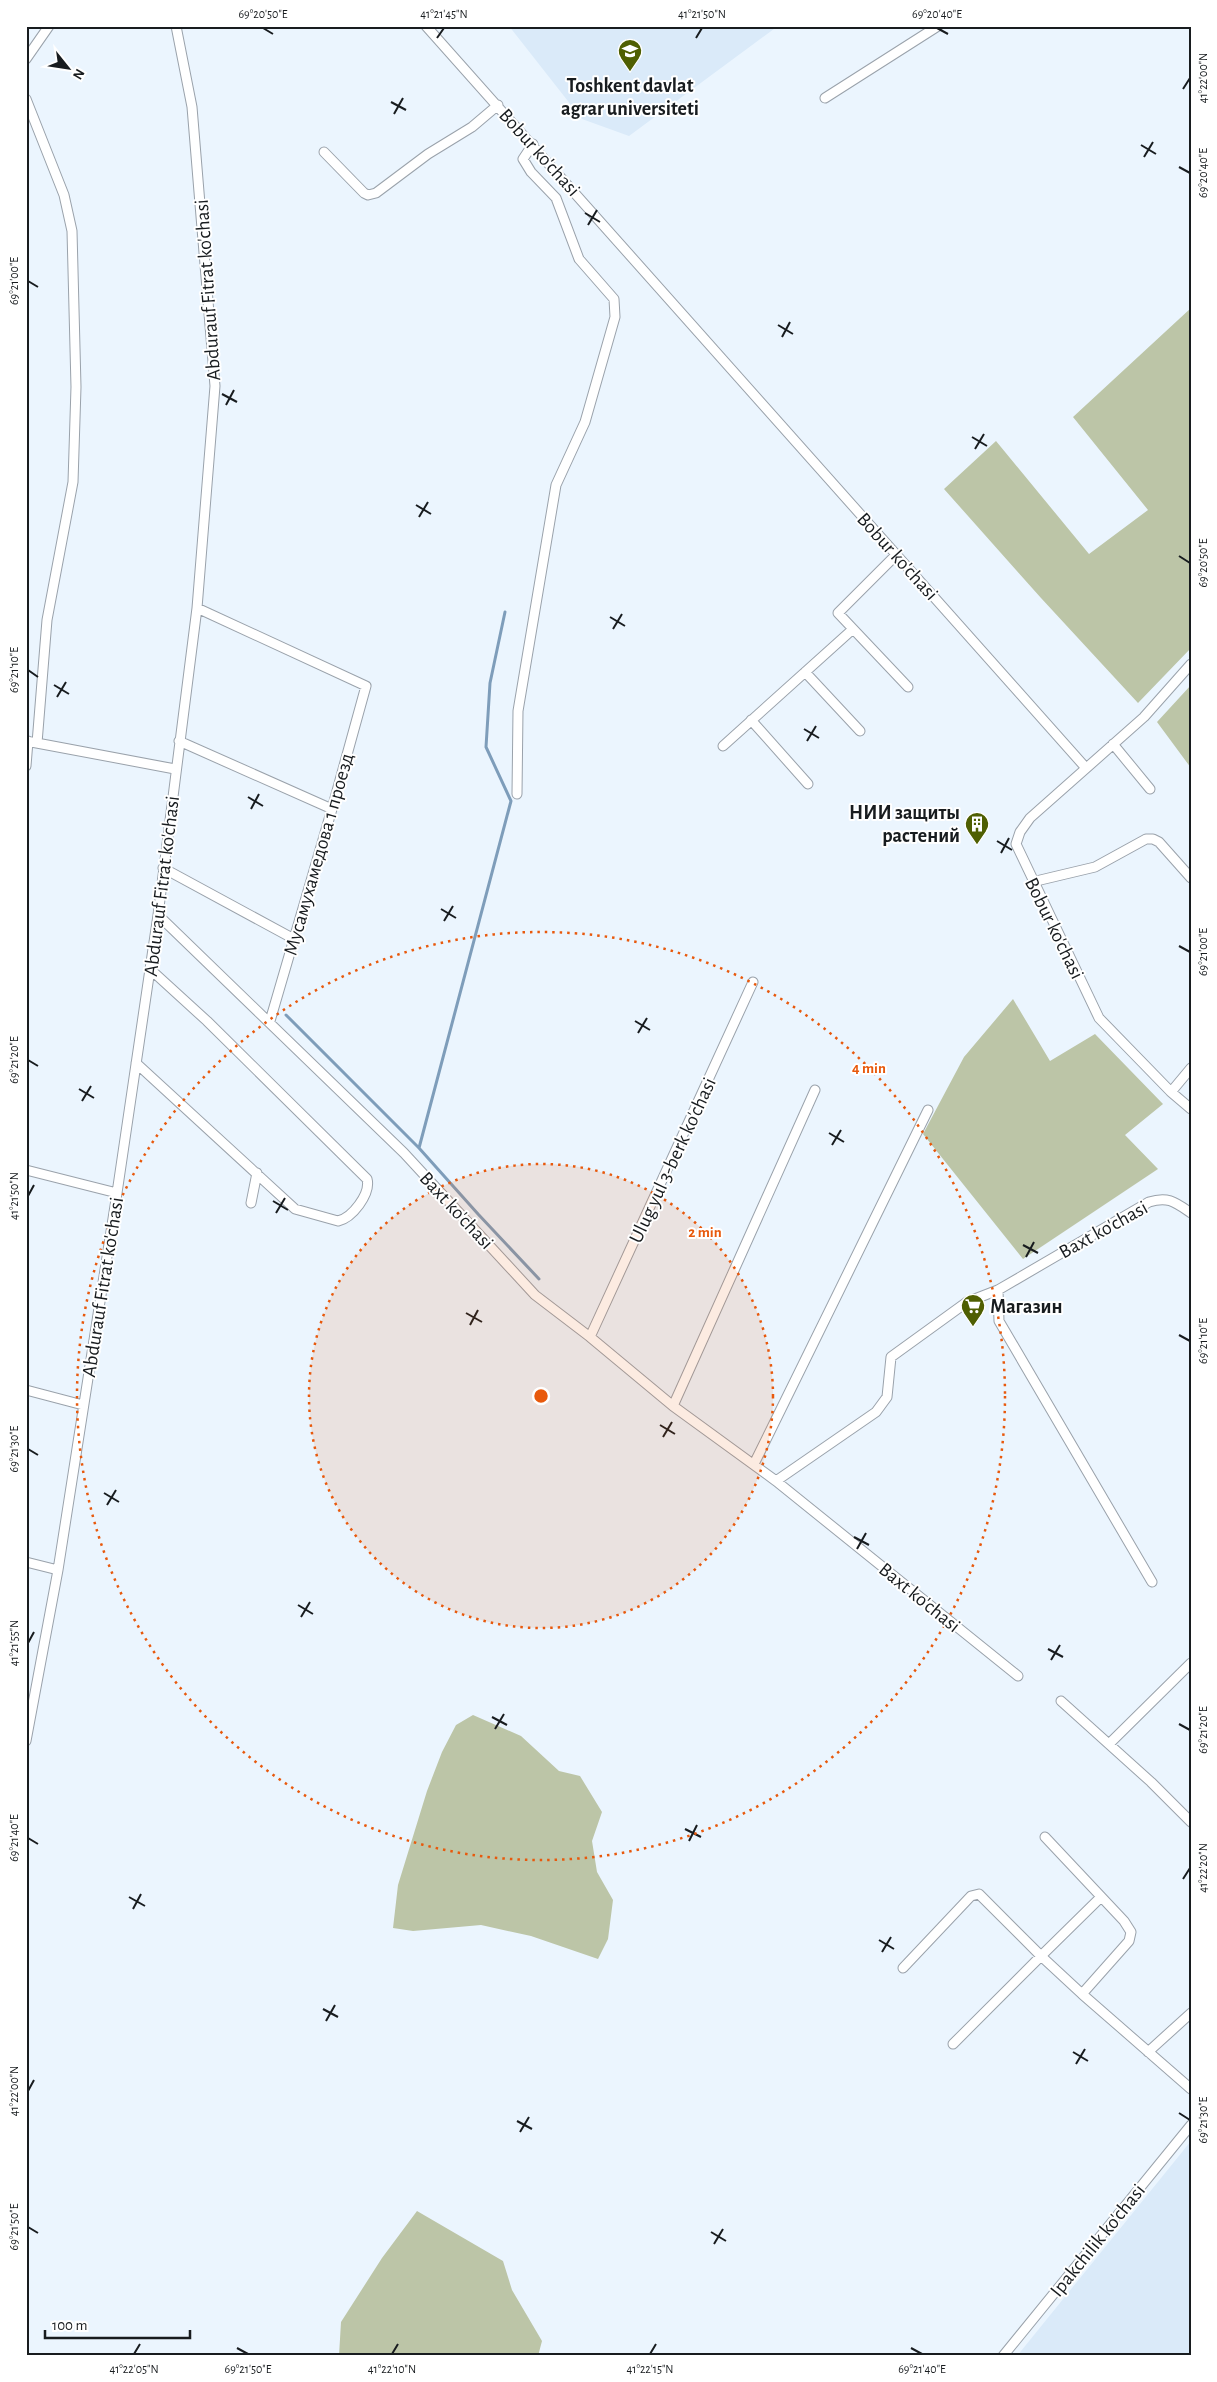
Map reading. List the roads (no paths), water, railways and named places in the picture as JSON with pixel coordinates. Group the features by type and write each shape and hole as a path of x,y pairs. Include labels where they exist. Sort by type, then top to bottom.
{"street":[{"path":"26,59 49,26"},
{"name":"Abdurauf Fitrat ko'chasi","path":"26,1741 58,1570 117,1193 158,915 175,769 197,608 215,386 192,107 176,26"},
{"name":"Bobur ko'chasi","path":"426,26 533,144 1086,768 1030,818 1020,832 1016,844 1032,882 1099,1018 1171,1092 1191,1109"},
{"path":"825,98 938,26"},
{"path":"26,100 64,195 72,231 76,368 74,482 47,620 31,742 26,766"},
{"path":"324,152 368,195 376,192 428,154 472,126 498,105"},
{"path":"517,794 518,711 556,485 585,422 616,317 614,298 579,259 556,198 531,172 523,159 533,144"},
{"path":"896,554 838,612 908,687"},
{"name":"Мусамухамедова 1 проезд","path":"197,608 366,686 270,1021"},
{"path":"723,746 854,629"},
{"path":"1086,768 1144,717 1191,664"},
{"path":"806,672 860,731"},
{"path":"751,720 808,784"},
{"path":"179,741 332,809"},
{"path":"31,742 175,769"},
{"path":"1113,744 1150,789"},
{"path":"1032,882 1095,867 1146,839 1153,839 1159,842 1191,878"},
{"path":"163,868 294,939"},
{"name":"Baxt ko'chasi","path":"158,915 270,1021 404,1153 535,1295 590,1337 673,1406 776,1481 1018,1676"},
{"path":"136,1063 295,1208 338,1221 345,1220 367,1193 367,1179 207,1021 150,969"},
{"name":"Ulug yul 3-berk ko'chasi","path":"590,1337 753,982"},
{"path":"1171,1092 1191,1068"},
{"path":"673,1406 815,1090"},
{"path":"754,1464 928,1110"},
{"path":"26,1170 117,1193"},
{"path":"252,1203 256,1173"},
{"name":"Baxt ko'chasi","path":"776,1481 876,1412 887,1397 891,1357 967,1302 998,1290 1149,1202 1161,1198 1178,1204 1191,1213"},
{"path":"998,1290 999,1321 1152,1582"},
{"path":"26,1390 83,1405"},
{"path":"26,1562 58,1570"},
{"path":"1108,1744 1191,1663"},
{"path":"1062,1701 1191,1822"},
{"path":"1046,1837 1131,1932 1130,1941 1082,1994"},
{"path":"903,1968 971,1896 979,1894 1040,1956 1191,2089"},
{"path":"953,2044 1101,1897"},
{"path":"1148,2052 1191,2013"},
{"name":"Ipakchilik ko'chasi","path":"1004,2356 1191,2125"}],"waterway":[{"path":"419,1148 511,801 486,747 490,683 505,612"},
{"path":"286,1015 419,1148 539,1279"}],"place":[{"name":"Toshkent davlat agrar universiteti","path":"630,72"},
{"name":"НИИ защиты растений","path":"977,845"},
{"name":"Магазин","path":"973,1327"}]}
